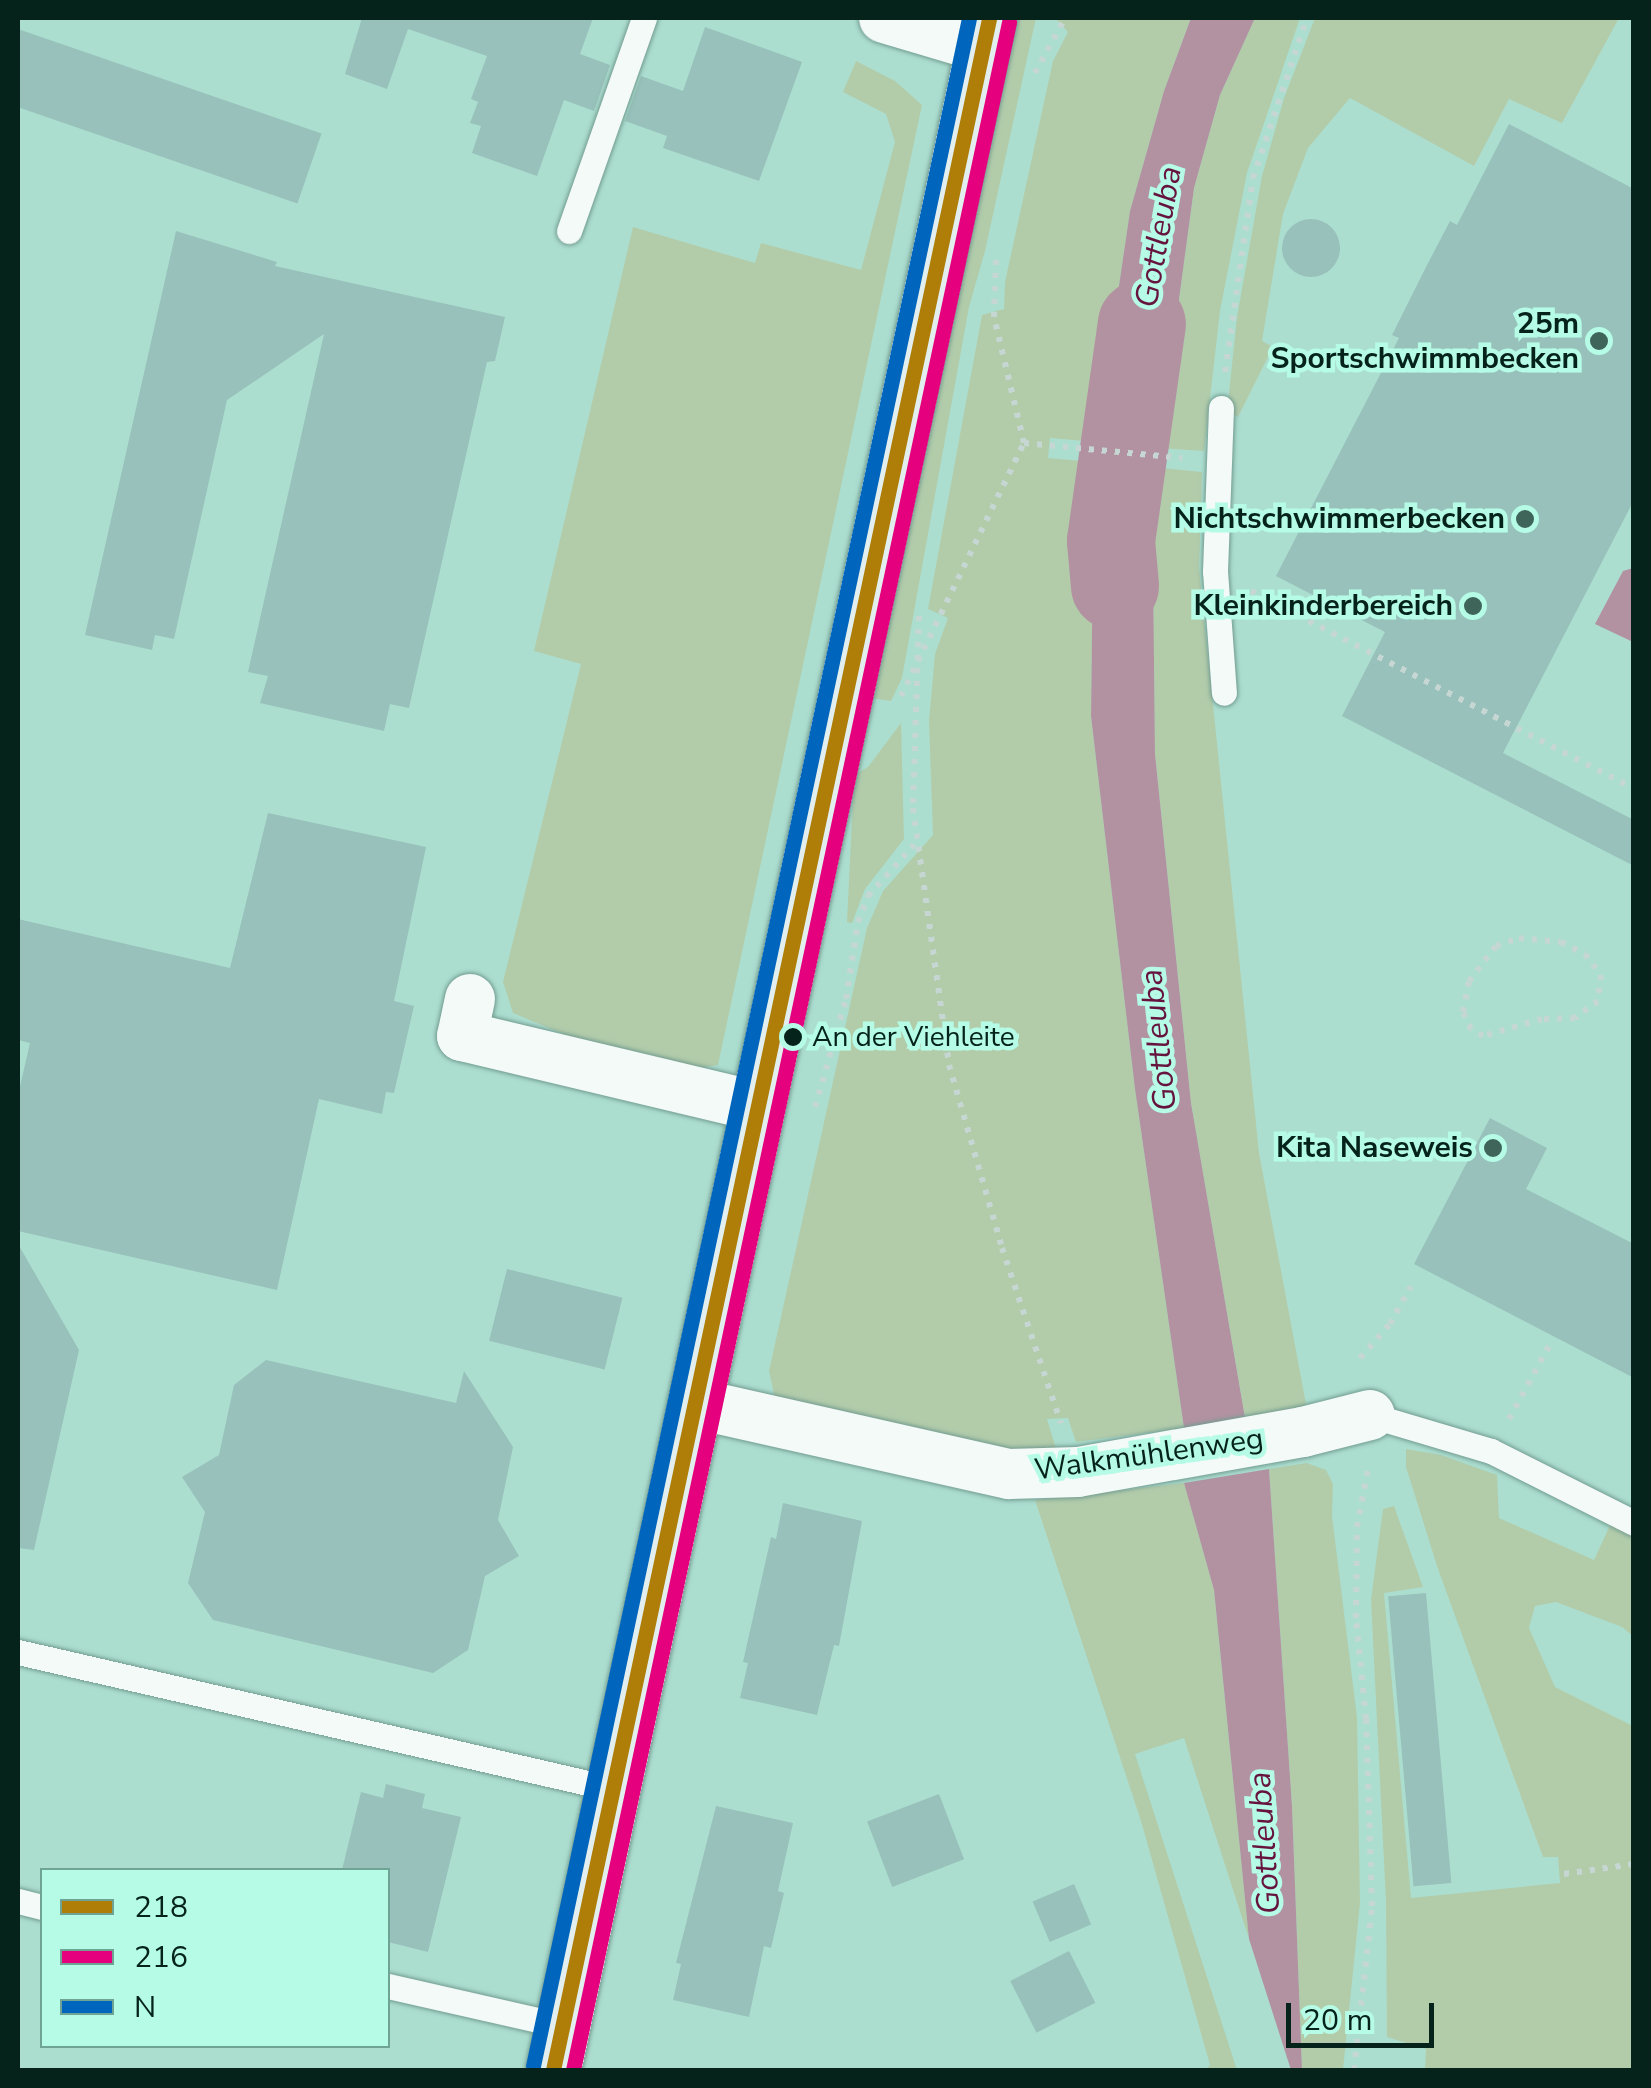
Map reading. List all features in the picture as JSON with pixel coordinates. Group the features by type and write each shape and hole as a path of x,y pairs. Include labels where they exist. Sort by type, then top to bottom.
{"main road":[{"path":"558,2048 754,1106 798,926 985,32"}],"street":[{"path":"884,18 985,32"},
{"path":"470,999 462,1036 754,1106"},
{"name":"Walkmühlenweg","path":"693,1403 1008,1474 1078,1472 1302,1432 1370,1415"}],"lane":[{"path":"569,232 644,18"},
{"path":"1220,408 1215,571 1224,693"},
{"path":"1370,1415 1491,1451 1634,1523"},
{"path":"18,1652 614,1789"},
{"path":"390,1987 558,2048"}],"path":[{"path":"1036,72 1065,18"},
{"path":"1220,408 1254,178 1307,18"},
{"path":"996,259 994,316 1024,443 914,676 915,844 949,1065 1002,1248 1078,1472"},
{"path":"1024,443 1184,458"},
{"path":"1215,571 1634,789"},
{"path":"814,1112 846,999 858,922 868,896 915,844"},
{"path":"1519,938 1561,942 1584,954 1601,976 1598,1001 1575,1018 1542,1020 1483,1036 1471,1029 1463,1012 1469,982 1482,958 1496,946 1519,938"},
{"path":"1360,1358 1390,1324 1411,1286"},
{"path":"1491,1451 1549,1346"},
{"path":"1354,2070 1372,1906 1366,1719 1356,1618 1358,1526 1369,1466 1370,1415"},
{"path":"1564,1874 1634,1864"}],"green space":[{"path":"1018,18 1036,18 969,307 902,678 891,701 871,698"},
{"path":"1055,18 1191,18 1164,91 1130,211 1096,442 1050,438 1048,458 1094,462 1091,716 1135,1089 1184,1428 1076,1442 1068,1418 1047,1419 1057,1452 1014,1453 776,1403 769,1371 867,928 883,891 933,835 929,721 935,654 948,618 928,609 982,315 1004,309 1005,282 1053,61 1068,32"},
{"path":"1255,18 1300,18 1247,173 1220,311 1204,451 1159,448 1194,188 1220,95"},
{"path":"1315,18 1619,18 1562,123 1509,99 1474,166 1350,98 1308,148 1283,214 1262,341 1273,347 1238,417 1227,412 1237,317 1262,176 1284,98"},
{"path":"856,61 895,81 922,105 718,1065 686,1070 568,1036 513,1013 503,982 581,664 534,651 633,227 755,263 761,243 861,270 895,142 886,114 843,92"},
{"path":"1152,467 1202,472 1199,568 1259,1153 1306,1404 1299,1410 1245,1418 1191,1103 1155,754"},
{"path":"901,723 904,839 865,889 852,923 847,922 854,775 868,767"},
{"path":"1406,1449 1441,1455 1497,1475 1499,1518 1594,1560 1611,1523 1633,1534 1633,1636 1622,1627 1556,1602 1535,1606 1529,1628 1555,1687 1633,1726 1633,2070 1425,2070 1426,2049 1387,2037 1386,1902 1371,1600 1383,1509 1394,1506 1423,1587 1384,1593 1411,1898 1560,1883 1558,1857 1543,1857 1438,1569 1406,1467"},
{"path":"1307,1463 1326,1470 1333,1484 1332,1516 1357,1717 1360,1903 1343,2070 1302,2070 1292,1806 1269,1469"},
{"path":"1184,1483 1214,1590 1249,1939 1184,1738 1135,1754 1237,2070 1206,2070 1210,2065 1141,1821 1035,1500"}],"water":[{"path":"1191,18 1255,18 1220,95 1194,188 1159,448 1096,442 1130,211 1164,91"},
{"path":"1094,462 1152,467 1155,754 1191,1103 1245,1418 1184,1428 1135,1089 1091,716"},
{"path":"1633,568 1633,642 1595,624 1623,571"},
{"path":"1269,1469 1292,1806 1302,2070 1237,2070 1249,1939 1214,1590 1184,1483"}],"pier":[{"path":"1241,1916 1291,2070 1237,2070 1234,2060"}],"building":[{"path":"362,18 593,18 580,54 610,65 594,111 564,100 537,176 472,153 481,126 470,123 478,102 471,99 487,56 408,29 387,89 345,74"},
{"path":"705,27 802,62 759,181 663,148 667,136 625,121 641,76 683,91"},
{"path":"18,29 322,134 297,203 18,107"},
{"path":"1509,124 1634,189 1634,500 1503,753 1634,820 1634,866 1342,716 1385,632 1276,576 1399,338 1392,335 1426,267 1450,221 1457,225"},
{"path":"1311,219 1332,227 1340,248 1332,269 1311,277 1290,269 1282,248 1290,227"},
{"path":"176,231 277,262 275,266 505,317 495,361 487,362 409,708 390,704 384,731 260,703 268,676 248,672 324,334 227,400 174,639 155,635 152,650 85,635"},
{"path":"268,813 426,847 394,1001 414,1006 394,1093 386,1092 382,1114 319,1099 277,1290 18,1231 18,1095 30,1043 18,1040 18,919 230,968"},
{"path":"1490,1118 1547,1148 1526,1189 1634,1244 1634,1378 1414,1264"},
{"path":"18,1244 79,1350 34,1550 18,1548"},
{"path":"507,1269 622,1298 605,1370 489,1341"},
{"path":"266,1360 456,1403 464,1371 513,1447 498,1520 519,1556 485,1576 468,1650 433,1673 213,1620 188,1583 205,1512 182,1477 219,1455 234,1385"},
{"path":"783,1503 862,1521 839,1646 834,1645 817,1715 740,1698 748,1663 743,1662 771,1537 776,1539"},
{"path":"1426,1593 1451,1883 1414,1886 1388,1596"},
{"path":"386,1784 425,1794 422,1808 461,1817 428,1952 390,1942 390,1868 342,1868 361,1792 383,1798"},
{"path":"939,1794 964,1859 892,1887 867,1822"},
{"path":"716,1806 793,1823 778,1891 784,1893 771,1948 764,1946 749,2017 673,2000 681,1964 676,1963"},
{"path":"1074,1884 1091,1925 1050,1942 1033,1902"},
{"path":"1069,1951 1095,2003 1037,2033 1010,1981"}],"waterway":[{"name":"Gottleuba","path":"1115,586 1111,541 1142,324"}],"transit line":[{"name":"N","path":"533,2066 969,18"},
{"name":"218","path":"553,2070 989,18"},
{"name":"216","path":"573,2070 1009,22"}],"place":[{"name":"25m Sportschwimmbecken","path":"1599,341"},
{"name":"Nichtschwimmerbecken","path":"1525,519"},
{"name":"Kleinkinderbereich","path":"1473,606"},
{"name":"An der Viehleite","path":"793,1037"},
{"name":"Kita Naseweis","path":"1493,1148"}]}
